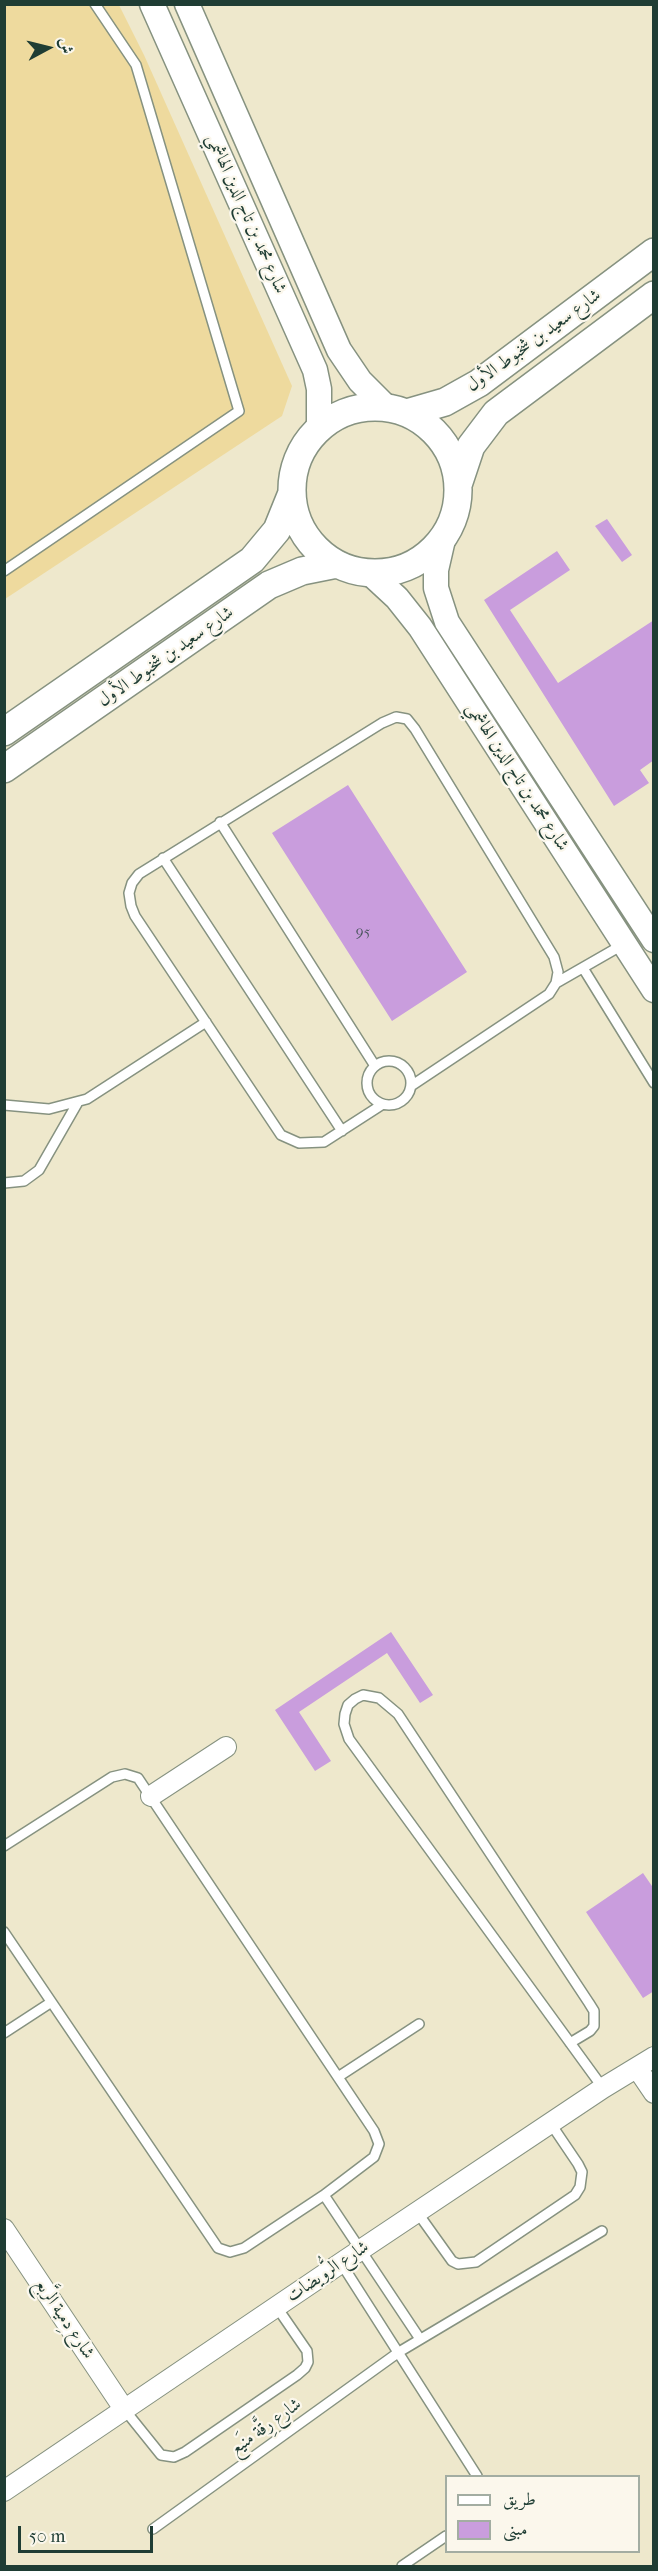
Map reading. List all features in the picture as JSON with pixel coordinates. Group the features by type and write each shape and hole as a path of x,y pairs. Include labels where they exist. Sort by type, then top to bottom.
{"main road":[{"name":"شارع سعيد بن شخبوط الأول","path":"397,410 445,402 479,383 654,252"},
{"name":"شارع سعيد بن شخبوط الأول","path":"457,486 471,446 496,413 654,295"},
{"path":"372,406 397,410 433,430 443,442 450,456 457,486 452,520 433,549 404,568 370,573 337,564 310,542 301,527 292,494 298,458 309,439 319,428 343,413 372,406"},
{"name":"شارع سعيد بن شخبوط الأول","path":"4,732 252,560 277,530 292,494"},
{"name":"شارع سعيد بن شخبوط الأول","path":"4,770 268,585 302,571 337,564"}],"street":[{"name":"شارع محمد بن تاج الدين الهاشمي","path":"152,4 315,370 320,389 319,428"},
{"name":"شارع محمد بن تاج الدين الهاشمي","path":"187,4 339,350 360,381 397,410"},
{"name":"شارع محمد بن تاج الدين الهاشمي","path":"444,535 438,552 436,579 440,605 447,622 654,940"},
{"name":"شارع محمد بن تاج الدين الهاشمي","path":"370,573 397,598 420,627 654,990"},
{"path":"151,1796 226,1747"},
{"path":"645,2062 654,2093"},
{"name":"شارع الرُّويضات","path":"4,2491 276,2306 645,2062"},
{"name":"شارع دِمية الرَّبع","path":"4,2229 124,2409"}],"lane":[{"path":"4,571 239,411 135,65 95,4"},
{"path":"402,717 407,719 554,957 558,972 556,983 549,994 537,1003 411,1086 404,1099 398,1103 383,1104 324,1142 299,1143 281,1135 130,906 129,893 132,884 139,874 163,858 389,718 402,717"},
{"path":"220,822 375,1066"},
{"path":"163,858 342,1131"},
{"path":"556,983 624,944"},
{"path":"583,968 654,1083"},
{"path":"4,1105 50,1109 78,1102 102,1090 206,1022"},
{"path":"383,1104 372,1097 367,1084 370,1071 375,1066 386,1061 398,1063 408,1072 411,1086"},
{"path":"4,1183 24,1181 39,1170 78,1102"},
{"path":"570,2043 594,2026 594,2011 590,2002 398,1714 380,1698 363,1695 355,1699 348,1705 345,1714 344,1724 350,1739 570,2043 603,2088"},
{"path":"4,1846 119,1774 138,1778 374,2131 379,2144 374,2157 368,2164 324,2195 244,2248 230,2252 218,2248 4,1932"},
{"path":"4,2033 50,2002"},
{"path":"338,2077 419,2024"},
{"path":"417,2212 452,2261 458,2264 476,2262 575,2195 580,2187 582,2172 551,2124"},
{"path":"324,2195 420,2338"},
{"name":"شارع رِقَّة منَيع","path":"153,2529 420,2338 602,2230"},
{"path":"341,2263 476,2475"},
{"path":"124,2409 161,2455 174,2457 195,2446 306,2368 307,2351 276,2306"},
{"path":"402,2566 445,2537"}],"sand":[{"path":"5,5 119,5 144,55 292,386 282,416 5,599"}],"building":[{"path":"607,519 632,555 622,562 595,526"},
{"path":"557,551 570,570 510,610 558,683 654,620 654,760 640,770 649,783 614,806 484,600"},
{"path":"348,785 467,972 392,1021 272,833"},
{"path":"391,1632 433,1695 420,1703 387,1653 299,1712 331,1761 315,1771 275,1710"},
{"path":"643,1873 654,1889 654,1991 643,1998 586,1912"}]}
